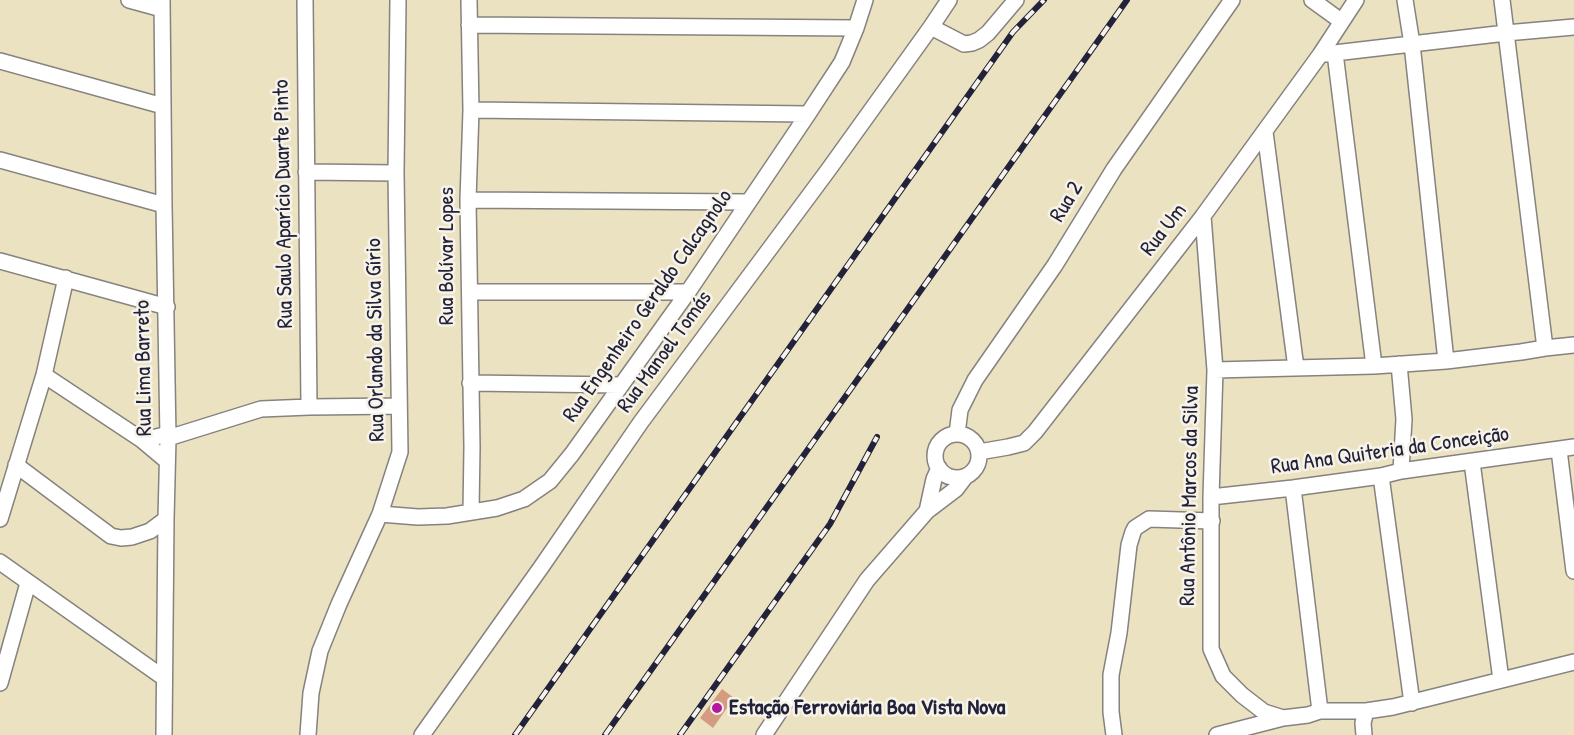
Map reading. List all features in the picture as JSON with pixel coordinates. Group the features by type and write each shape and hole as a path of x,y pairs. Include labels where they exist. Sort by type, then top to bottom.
{"street":[{"path":"129,0 162,4"},
{"name":"Rua Saulo Aparício Duarte Pinto","path":"305,0 309,407"},
{"name":"Rua Orlando da Silva Gírio","path":"308,735 311,693 320,651 380,514 400,452 396,173 398,0"},
{"name":"Rua Bolívar Lopes","path":"469,0 471,512"},
{"name":"Rua Engenheiro Geraldo Calcagnolo","path":"380,514 418,517 447,516 497,508 524,499 550,481 572,454 688,292 808,114 842,62 865,0"},
{"name":"Rua Manoel Tomás","path":"422,735 641,422 829,169 950,0"},
{"path":"932,27 964,44 972,43 988,33 1016,0"},
{"name":"Rua 2","path":"957,434 960,410 975,380 1055,265 1114,169 1232,0"},
{"path":"1312,0 1341,21"},
{"name":"Rua Um","path":"978,452 1024,443 1031,437 1327,54 1341,21 1356,0"},
{"path":"1405,0 1412,44 1446,361"},
{"path":"1502,0 1545,348"},
{"name":"Rua Lima Barreto","path":"162,4 168,438 164,735"},
{"path":"469,25 856,28"},
{"path":"1374,366 1327,54 1574,27"},
{"path":"0,61 163,106"},
{"path":"471,110 808,114"},
{"path":"1265,132 1296,368"},
{"path":"0,160 164,205"},
{"path":"306,172 396,173"},
{"path":"468,200 748,202"},
{"name":"Rua Antônio Marcos da Silva","path":"1203,216 1215,370 1211,497 1211,649 1223,676 1242,695 1264,712 1283,718"},
{"path":"0,261 167,307"},
{"path":"0,519 44,375 66,278"},
{"path":"470,292 688,292"},
{"path":"1215,370 1374,366 1446,361 1574,345"},
{"path":"1399,364 1404,419 1401,471"},
{"path":"44,375 142,441 167,461"},
{"path":"470,383 621,386"},
{"path":"142,441 159,436 168,438 261,409 399,406"},
{"path":"764,735 867,580 927,511 956,489 973,471 978,462 976,445 971,439 957,434 946,437 938,446 935,457 939,468 946,475 955,478 965,477"},
{"path":"1567,449 1574,571"},
{"name":"Rua Ana Quiteria da Conceição","path":"1211,497 1293,488 1567,449"},
{"path":"1472,462 1501,680"},
{"path":"16,465 111,536 132,537 150,531 166,519"},
{"path":"927,511 934,479 939,468"},
{"path":"1381,476 1412,703"},
{"path":"1293,488 1314,713"},
{"path":"1114,735 1111,712 1111,675 1119,633 1129,545 1135,528 1149,519 1212,521"},
{"path":"150,531 166,536"},
{"path":"0,562 164,678"},
{"path":"0,682 28,582"},
{"path":"1217,735 1283,718 1314,713 1365,711 1393,707 1574,662"},
{"path":"1365,711 1363,723 1365,735"}],"building":[{"name":"Estação Ferroviária Boa Vista Nova","path":"722,689 734,698 713,728 700,718"}],"railway":[{"path":"515,735 1013,32 1044,0"},
{"path":"605,735 1127,0"},
{"path":"680,735 830,524 877,437"}],"place":[{"name":"Estação Ferroviária Boa Vista Nova","path":"717,708"}]}
